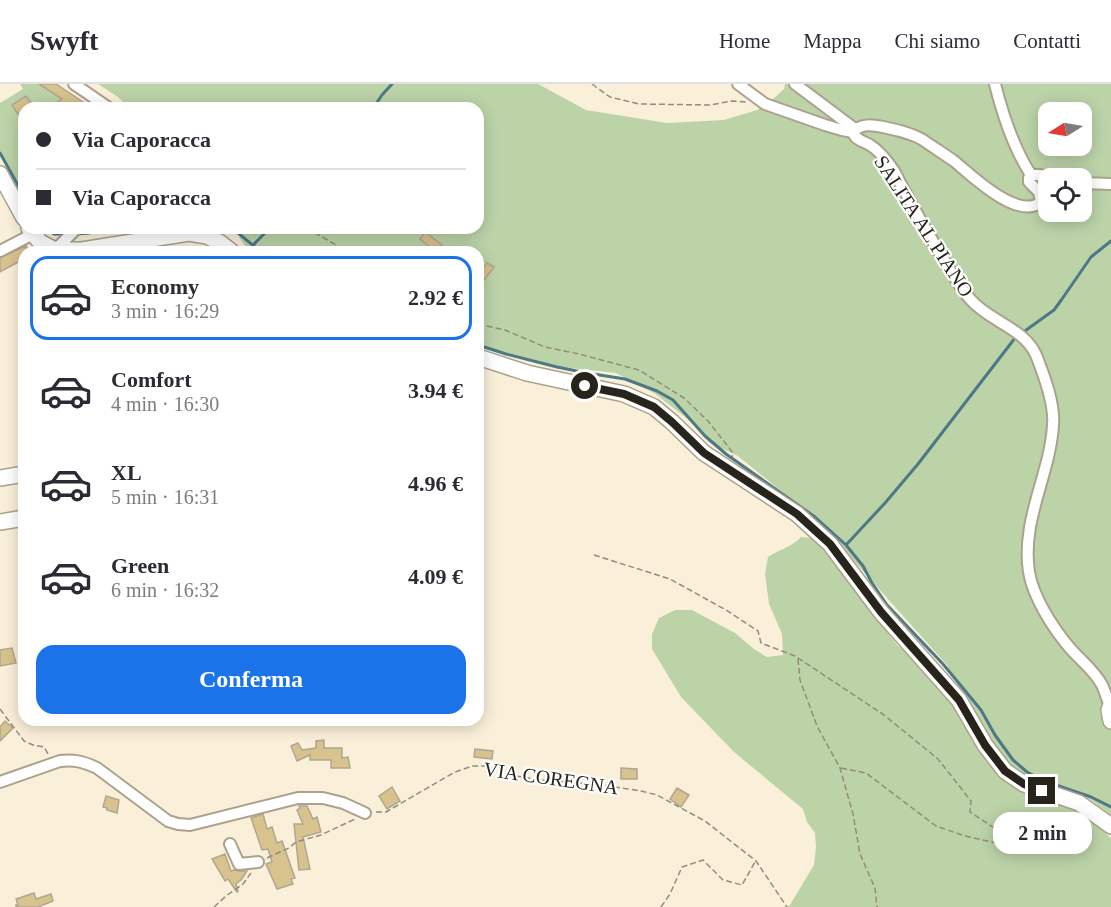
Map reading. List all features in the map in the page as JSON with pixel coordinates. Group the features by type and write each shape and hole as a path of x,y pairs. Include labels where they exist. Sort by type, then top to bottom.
{"street":[{"path":"74,84 100,102"},
{"path":"738,84 765,104 842,130 854,130"},
{"name":"SALITA AL PIANO","path":"795,84 854,130 856,138 872,146 895,173 943,259 970,300 1013,329 1035,352 1053,408 1053,424 1045,469 1030,519 1029,573 1038,598 1056,630 1101,684 1111,711"},
{"path":"995,84 1012,142 1031,175 1038,175"},
{"name":"SALITA AL PIANO","path":"854,130 872,125 904,132 921,139 954,162 986,189 1012,202 1028,206 1041,202 1039,192 1029,182 1031,175"},
{"path":"0,174 18,207"},
{"path":"1092,183 1111,184"},
{"path":"0,251 26,234"},
{"path":"33,234 40,242 48,246"},
{"path":"60,246 71,234"},
{"path":"107,246 183,234"},
{"path":"195,234 207,236 223,246"},
{"path":"484,359 527,373 624,394 654,407 704,453 797,514 830,544 881,612 959,700 985,745 1005,771 1024,784 1079,803 1111,826"},
{"path":"0,478 18,475"},
{"path":"0,522 18,519"},
{"path":"0,782 70,759 86,762 97,768 168,821 178,824 190,825 298,798 323,798 343,803 365,813"},
{"path":"230,844 239,864 258,862"}],"path":[{"path":"592,84 609,97 639,104 710,105 732,101 765,104"},
{"path":"317,234 338,246"},
{"path":"484,325 505,330 545,347 639,370 684,398 708,421 732,453 730,469"},
{"path":"594,555 670,579 726,610 758,631 761,643 798,657 874,708 938,759 971,801 970,812 1020,845 1001,844 965,836 936,826 866,773 840,768"},
{"path":"798,657 800,680 817,726 840,768 853,814 860,854 875,888 877,907"},
{"path":"0,709 24,741 45,747 51,758 47,766"},
{"name":"VIA COREGNA","path":"258,862 289,848 296,842 321,836 365,813 386,812 455,772 472,766 484,766 533,779 602,785 657,795 705,821 756,861 787,907"},
{"path":"661,907 670,894 682,867 703,860 723,880 742,885 756,861"},
{"path":"213,907 243,885 258,862"}],"green space":[{"path":"20,84 56,84 83,102 18,102 18,184 0,151 0,103 23,89"},
{"path":"98,84 538,84 586,110 667,123 724,120 757,110 784,89 785,84 1111,84 1111,815 1087,797 1029,777 1007,763 963,695 947,665 820,523 738,456 710,443 689,420 654,393 616,373 562,367 484,347 484,246 246,246 240,238 239,234 484,234 484,102 123,102"},
{"path":"801,537 812,538 897,645 920,665 953,704 982,754 1000,776 1030,796 1076,809 1111,838 1111,907 787,907 814,865 815,833 807,822 803,809 734,752 681,697 652,649 652,634 659,618 675,610 692,610 735,633 767,657 783,655 782,634 769,604 765,574 768,557"}],"building":[{"path":"39,84 56,84 83,102 57,102 62,99"},
{"path":"26,96 30,102 18,102 18,114 12,105"},
{"path":"424,234 428,234 442,245 429,246 420,239"},
{"path":"18,250 18,262 0,272 0,258"},
{"path":"487,263 494,267 484,280 484,267"},
{"path":"12,648 16,663 0,666 0,650"},
{"path":"5,721 13,728 0,741 0,727"},
{"path":"324,740 324,748 342,748 342,758 348,757 350,768 331,768 331,760 310,760 310,755 297,761 291,746 298,743 302,750 316,748 316,741"},
{"path":"475,749 493,751 492,759 474,757"},
{"path":"621,768 637,769 637,779 621,779"},
{"path":"392,787 400,801 387,809 379,796"},
{"path":"677,788 689,795 681,807 670,799"},
{"path":"106,796 119,800 117,813 103,807"},
{"path":"299,806 307,806 313,819 317,817 321,832 303,837 310,869 299,870 294,824 303,824 297,810"},
{"path":"263,814 267,829 272,827 277,843 282,841 295,878 291,879 293,884 277,889 266,864 272,862 268,849 262,850 251,818"},
{"path":"225,854 231,871 247,871 236,884 237,892 228,879 225,881 212,859"},
{"path":"34,893 36,899 51,894 53,901 38,907 16,907 18,905 16,899"}],"waterway":[{"path":"377,102 392,84"},
{"path":"0,153 18,185"},
{"path":"54,234 66,234"},
{"path":"239,234 254,246"},
{"path":"253,245 264,234"},
{"path":"846,545 918,464 1015,338 1054,310 1091,257 1111,241"},
{"path":"484,347 557,367 625,379 657,391 673,400 705,436 726,454 815,517 846,545 863,566 887,605 943,664 981,710 1013,760 1027,772 1044,781 1091,797 1111,807"}],"route":[{"path":"585,386 624,394 654,407 704,453 797,514 830,544 881,612 959,700 985,745 1005,771 1024,784 1042,791"}]}
